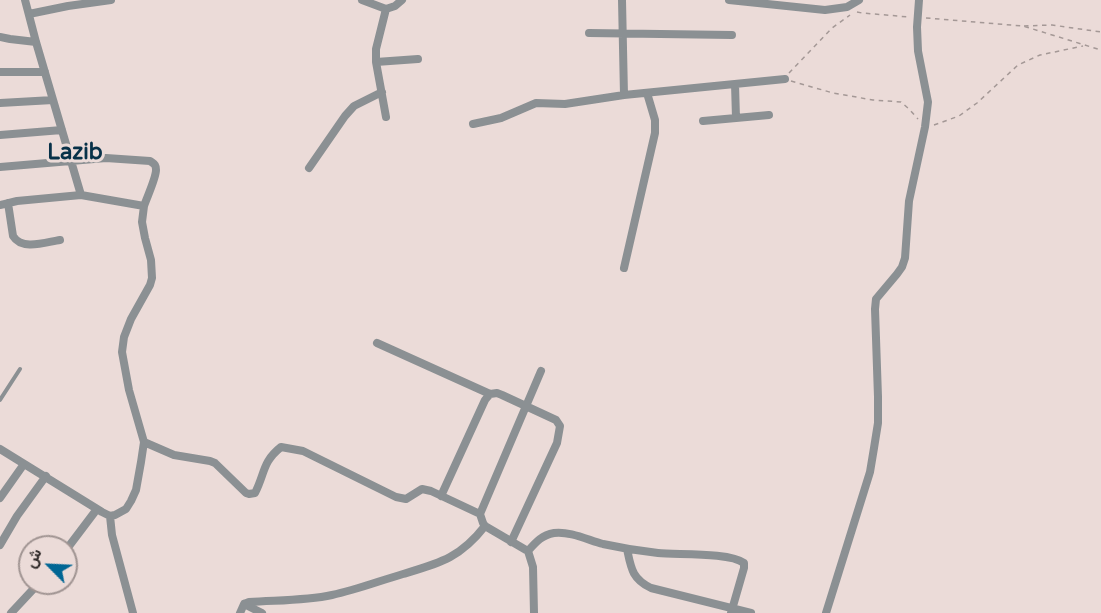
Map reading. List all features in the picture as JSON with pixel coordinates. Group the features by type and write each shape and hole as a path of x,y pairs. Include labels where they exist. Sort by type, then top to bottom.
{"street":[{"path":"25,0 81,195"},
{"path":"29,14 111,0"},
{"path":"362,0 386,9 402,0"},
{"path":"622,0 624,95"},
{"path":"729,0 825,10 847,7 859,0"},
{"path":"826,613 870,472 878,423 874,309 876,299 902,267 905,258 909,201 925,127 928,102 918,51 919,0"},
{"path":"386,9 376,49 376,62 386,117"},
{"path":"589,33 732,35"},
{"path":"0,37 36,42"},
{"path":"376,62 418,59"},
{"path":"0,72 45,72"},
{"path":"473,124 501,118 536,103 565,104 624,95 785,79"},
{"path":"735,84 736,118"},
{"path":"309,168 354,106 382,92"},
{"path":"624,268 655,133 655,120 647,93"},
{"path":"0,103 53,100"},
{"path":"703,121 769,115"},
{"path":"0,135 62,130"},
{"path":"0,167 106,158 148,161 154,163 155,166 142,222 151,260 152,278 131,319 124,337 122,352 129,390 144,442 136,490 131,501 126,509 110,516 0,449"},
{"path":"60,240 28,245 15,241 4,204 81,195 144,206"},
{"path":"377,343 490,394 502,395 556,420 560,426 557,443 511,542"},
{"path":"534,613 533,567 528,551 485,526 480,513 541,371"},
{"path":"441,496 485,400 490,394"},
{"path":"144,442 174,455 215,463 249,494 255,493 265,465 281,447 303,451 396,497 406,499 422,489 480,513"},
{"path":"0,498 24,464"},
{"path":"0,545 17,516 46,476"},
{"path":"77,535 97,509"},
{"path":"110,516 112,535 133,613"},
{"path":"240,613 244,604 249,602 331,595 433,565 454,556 478,536 485,526"},
{"path":"528,551 536,541 545,536 564,533 627,549 737,559 744,563 744,568 731,611"},
{"path":"627,549 634,574 644,585 731,611 751,613"},
{"path":"11,613 28,595"},
{"path":"244,604 262,613"}],"lane":[{"path":"0,400 20,369"}],"path":[{"path":"1083,46 1040,55 1017,65 977,103 958,116 925,127 901,102 833,93 785,79 824,37 855,11 1023,26 1052,25 1101,32"},
{"path":"1023,26 1101,50"}],"district":[{"name":"Lazib","path":"75,153"}]}
